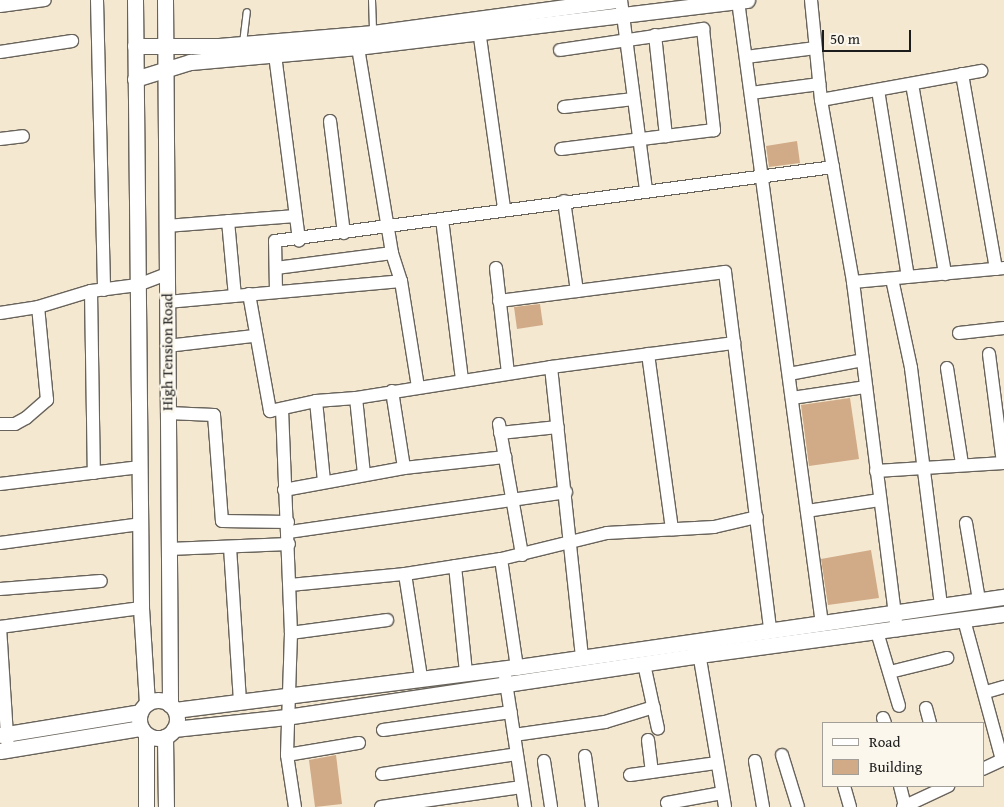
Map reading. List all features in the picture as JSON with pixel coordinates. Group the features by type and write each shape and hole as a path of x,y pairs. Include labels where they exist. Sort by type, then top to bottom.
{"street":[{"path":"0,6 45,0"},
{"path":"94,474 98,291 97,0"},
{"name":"High Tension Road","path":"135,0 141,608 146,807"},
{"name":"High Tension Road","path":"165,0 172,707 166,807"},
{"path":"811,0 821,100 853,282 897,630"},
{"path":"135,79 190,62 244,51 373,39 478,25 556,9 620,4 736,1 751,93 822,624"},
{"path":"620,4 646,190"},
{"path":"478,25 504,208"},
{"path":"560,50 703,29 714,130 561,149"},
{"path":"655,35 666,136"},
{"path":"135,46 244,51 275,55 358,46 373,39"},
{"path":"0,52 72,41"},
{"path":"358,46 392,253 401,281 418,387"},
{"path":"746,57 815,48"},
{"path":"275,55 299,240"},
{"path":"821,100 981,71"},
{"path":"853,282 1000,268 962,74"},
{"path":"751,93 819,84"},
{"path":"912,84 945,274"},
{"path":"878,90 908,277"},
{"path":"564,107 634,99"},
{"path":"330,121 344,233"},
{"path":"0,139 22,136"},
{"path":"276,291 275,241 299,240 388,228 504,208 564,200 833,167"},
{"path":"564,200 577,291"},
{"path":"166,226 296,216"},
{"path":"442,219 462,380"},
{"path":"228,221 235,296"},
{"path":"276,268 392,253"},
{"path":"496,268 508,373"},
{"path":"500,301 724,272 757,516 770,630"},
{"path":"0,313 38,307 98,291 138,285 167,274"},
{"path":"892,279 911,368 941,607"},
{"path":"167,302 401,281"},
{"path":"249,294 254,336 270,411 316,401 356,398 508,373 734,343"},
{"path":"0,424 14,424 26,418 47,400 38,307"},
{"path":"959,333 1004,328"},
{"path":"167,346 254,336"},
{"path":"648,354 672,529"},
{"path":"876,471 962,464 1004,463 989,354"},
{"path":"789,374 863,360"},
{"path":"551,367 566,492 582,658"},
{"path":"947,368 962,464"},
{"path":"792,398 866,387"},
{"path":"392,391 404,468"},
{"path":"356,398 364,474"},
{"path":"316,401 324,481"},
{"path":"282,409 291,633 286,717 287,755 295,807"},
{"path":"168,413 214,415 222,521 288,533"},
{"path":"522,555 499,428 558,427"},
{"path":"284,490 324,481 404,468 505,457"},
{"path":"0,484 140,467"},
{"path":"169,550 230,547 288,533 512,498 566,492"},
{"path":"808,511 880,500"},
{"path":"290,585 405,574 522,555 607,533 714,527 757,516"},
{"path":"966,522 979,600"},
{"path":"0,543 140,524"},
{"path":"230,547 240,703"},
{"path":"501,559 510,668 505,685 511,712 525,807"},
{"path":"456,566 466,672"},
{"path":"405,574 421,677"},
{"path":"0,589 101,581"},
{"path":"3,735 144,708 159,700 172,707 240,703 421,677 510,668 697,639 822,624 1004,597"},
{"path":"141,608 0,627 4,750 144,731 170,733 700,655 897,630 1004,614"},
{"path":"291,633 386,620"},
{"path":"964,620 986,692 1003,760 984,769"},
{"path":"877,632 899,706"},
{"path":"697,639 725,807"},
{"path":"890,672 948,658"},
{"path":"644,664 658,729"},
{"path":"986,692 1004,687"},
{"path":"514,735 605,722 654,707"},
{"path":"926,708 930,722"},
{"path":"382,730 511,712"},
{"path":"648,740 652,772"},
{"path":"287,755 359,743"},
{"path":"382,774 517,754"},
{"path":"782,755 798,807"},
{"path":"585,756 592,807"},
{"path":"544,761 551,807"},
{"path":"754,761 763,807"},
{"path":"630,775 717,762"},
{"path":"381,807 463,802 522,787"},
{"path":"844,787 850,807"},
{"path":"900,787 906,806 945,787"},
{"path":"667,803 722,793"}],"lane":[{"path":"372,0 373,39"},
{"path":"244,51 247,12"}],"building":[{"path":"797,141 800,163 769,167 766,146"},
{"path":"540,304 543,325 517,329 514,307"},
{"path":"850,398 859,459 809,466 801,405"},
{"path":"871,550 879,598 828,605 821,559"},
{"path":"336,755 342,804 315,807 309,760"}]}
